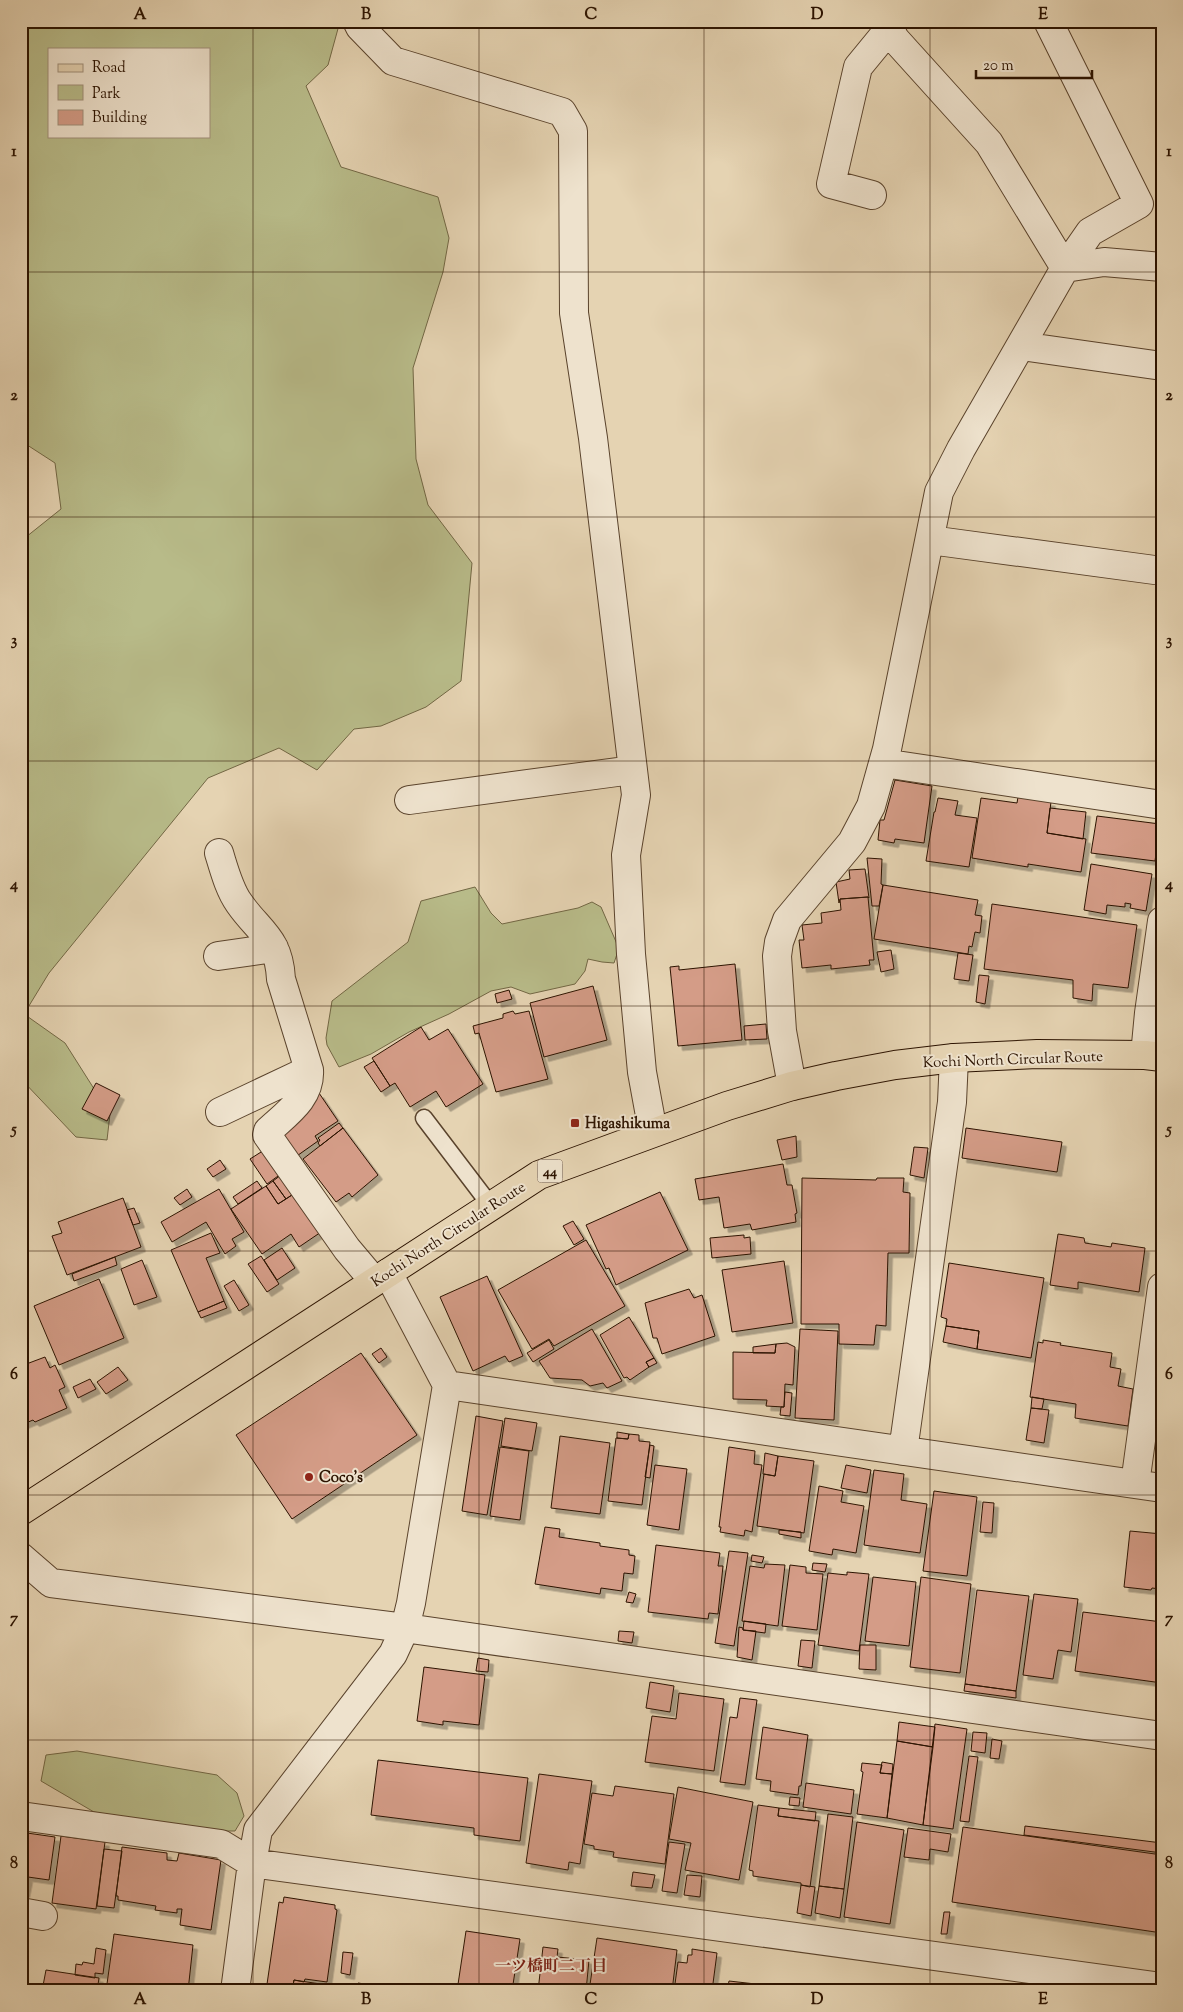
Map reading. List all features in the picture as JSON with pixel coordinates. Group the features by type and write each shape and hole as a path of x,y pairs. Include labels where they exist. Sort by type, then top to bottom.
{"main road":[{"name":"Kochi North Circular Route","path":"21,1512 539,1175 727,1106 792,1086 836,1076 895,1065 954,1058 1037,1054 1153,1056"}],"street":[{"path":"356,21 393,60 562,112 573,131 574,313 593,438 636,795 626,855 631,954 642,1072 653,1132"},
{"path":"792,1086 782,1031 777,956 779,942 787,920 842,856 860,828 871,806 883,763 939,492 961,449 1065,268 1090,232 1138,204 1048,21"},
{"path":"872,195 832,184 858,67 888,25 895,38 989,144 1065,268"},
{"path":"1065,268 1104,262 1162,267"},
{"path":"1020,346 1162,366"},
{"path":"930,540 1162,571"},
{"path":"883,763 1162,805"},
{"path":"409,800 632,770"},
{"path":"219,853 238,903 264,932 274,948 280,964 281,979 309,1070 309,1083 303,1097 268,1131 267,1135 348,1250 381,1277 447,1385 405,1628 393,1654 258,1830 235,1991"},
{"path":"1153,1056 1149,1013 1162,921"},
{"path":"218,956 274,948"},
{"path":"903,1451 952,1102 954,1058"},
{"path":"220,1112 309,1070"},
{"path":"1135,1484 1162,1287"},
{"path":"447,1385 1162,1488"},
{"path":"21,1557 51,1583 405,1628 1162,1736"},
{"path":"21,1816 221,1844 252,1863 1162,1987"}],"lane":[{"path":"424,1118 491,1206"}],"green space":[{"path":"21,21 337,21 339,25 328,65 306,86 341,167 438,197 449,238 443,272 413,368 416,459 428,505 472,563 461,681 426,707 381,726 354,729 317,770 279,748 208,778 49,973 24,1014 65,1043 110,1114 107,1140 76,1137 21,1079 21,541 61,509 55,463 21,441"},
{"path":"475,887 491,913 502,924 578,908 592,902 601,907 617,944 617,954 614,963 588,959 585,971 575,984 530,994 511,987 491,991 449,1014 409,1032 371,1054 339,1067 327,1045 326,1038 332,1001 408,942 421,901"},
{"path":"77,1751 217,1775 237,1793 244,1816 235,1831 200,1831 94,1812 41,1781 46,1755"}],"building":[{"path":"895,780 932,786 924,843 895,839 894,843 878,840 880,820 884,820"},
{"path":"1018,797 1051,802 1047,833 1086,839 1081,872 1028,864 1028,867 972,858 981,798 1017,803"},
{"path":"938,798 958,801 955,815 977,818 969,867 926,861"},
{"path":"1050,808 1086,812 1083,839 1047,833"},
{"path":"1097,816 1160,824 1155,861 1091,853"},
{"path":"867,858 882,859 881,884 883,885 879,906 872,906"},
{"path":"1091,864 1152,874 1146,911 1130,908 1131,904 1125,903 1125,907 1107,905 1106,914 1084,910"},
{"path":"865,869 869,898 840,899 839,903 836,882 850,879 849,870"},
{"path":"883,885 978,900 975,915 982,916 980,933 975,932 972,947 969,946 968,954 874,939"},
{"path":"868,897 874,960 869,960 870,965 831,969 831,965 802,968 799,940 804,940 802,925 822,923 821,913 841,910 840,899"},
{"path":"992,904 1137,925 1128,988 1093,984 1092,1001 1073,998 1073,980 984,969"},
{"path":"891,950 894,969 881,972 877,952"},
{"path":"958,953 973,955 969,981 954,979"},
{"path":"735,964 742,1040 678,1046 670,967 679,966 679,970"},
{"path":"979,975 989,976 985,1004 976,1002"},
{"path":"593,986 607,1040 544,1057 530,1003"},
{"path":"509,990 512,999 497,1003 495,994"},
{"path":"513,1011 515,1014 529,1011 548,1079 496,1092 479,1033 475,1034 473,1026 503,1018 503,1014"},
{"path":"766,1024 767,1039 745,1040 744,1026"},
{"path":"421,1027 429,1040 448,1029 483,1084 446,1107 436,1091 410,1107 395,1083 390,1086 372,1058"},
{"path":"374,1061 390,1086 381,1092 364,1067"},
{"path":"96,1083 120,1095 107,1121 82,1109"},
{"path":"319,1093 338,1121 315,1136 318,1141 294,1158 274,1132"},
{"path":"339,1123 343,1128 320,1146 318,1138"},
{"path":"343,1128 378,1175 352,1197 349,1193 336,1202 303,1159"},
{"path":"966,1128 1062,1142 1057,1172 962,1158"},
{"path":"796,1136 797,1157 782,1160 777,1140"},
{"path":"269,1147 285,1171 267,1184 250,1159"},
{"path":"914,1147 928,1148 924,1178 910,1175"},
{"path":"220,1160 226,1169 213,1177 207,1169"},
{"path":"783,1164 787,1185 792,1185 797,1213 795,1214 796,1222 752,1230 750,1224 724,1228 719,1197 699,1200 695,1179"},
{"path":"285,1172 298,1191 286,1199 273,1181"},
{"path":"802,1178 876,1180 877,1178 904,1178 903,1192 910,1193 909,1253 888,1253 886,1326 876,1325 874,1345 839,1344 839,1324 801,1324"},
{"path":"257,1181 262,1188 238,1204 233,1197"},
{"path":"273,1181 286,1199 278,1204 266,1186"},
{"path":"266,1186 278,1204 298,1191 324,1230 299,1247 291,1234 262,1254 231,1209"},
{"path":"187,1189 192,1197 180,1205 174,1198"},
{"path":"219,1189 244,1232 232,1239 236,1246 225,1254 206,1222 172,1242 161,1222"},
{"path":"660,1192 688,1250 616,1285 609,1268 606,1269 586,1225"},
{"path":"123,1198 141,1247 67,1275 52,1236 62,1233 58,1222"},
{"path":"134,1208 140,1223 133,1225 127,1210"},
{"path":"573,1221 584,1239 574,1245 563,1226"},
{"path":"211,1233 220,1253 206,1258 224,1301 198,1312 171,1250"},
{"path":"1058,1234 1084,1238 1085,1243 1111,1247 1112,1243 1145,1248 1139,1292 1078,1282 1078,1289 1050,1285"},
{"path":"744,1235 744,1238 750,1237 751,1254 712,1258 710,1238"},
{"path":"586,1240 625,1306 554,1346 549,1339 532,1349 498,1290"},
{"path":"282,1248 295,1268 277,1280 264,1260"},
{"path":"261,1256 279,1284 267,1292 248,1264"},
{"path":"115,1257 117,1265 74,1281 72,1274"},
{"path":"142,1260 157,1297 134,1305 121,1269"},
{"path":"784,1261 793,1323 732,1332 722,1270"},
{"path":"949,1263 1044,1278 1031,1358 977,1349 979,1331 946,1326 947,1319 941,1317"},
{"path":"487,1276 523,1356 509,1362 505,1356 473,1371 440,1297"},
{"path":"99,1279 124,1338 59,1365 34,1306"},
{"path":"234,1280 249,1305 239,1311 224,1286"},
{"path":"689,1289 694,1298 702,1295 715,1336 662,1354 657,1338 653,1338 645,1303"},
{"path":"224,1301 227,1308 201,1318 198,1312"},
{"path":"629,1317 654,1358 646,1362 649,1367 630,1380 627,1377 624,1378 600,1335"},
{"path":"946,1326 979,1331 977,1349 943,1342"},
{"path":"592,1329 622,1381 607,1388 603,1383 590,1386 582,1380 550,1378 539,1361"},
{"path":"800,1329 838,1331 834,1420 795,1418"},
{"path":"549,1340 554,1349 533,1362 527,1353"},
{"path":"1043,1340 1061,1343 1060,1345 1112,1353 1110,1367 1121,1369 1118,1386 1133,1389 1128,1426 1075,1418 1076,1404 1030,1397 1038,1342 1043,1343"},
{"path":"787,1343 795,1347 793,1385 785,1384 784,1407 766,1406 767,1400 733,1399 733,1352 775,1353 776,1344"},
{"path":"776,1344 775,1353 753,1353 753,1347"},
{"path":"381,1348 387,1357 379,1363 372,1354"},
{"name":"Coco's","path":"361,1353 417,1435 292,1519 236,1435"},
{"path":"45,1357 50,1368 55,1365 65,1387 59,1390 67,1408 35,1422 33,1420 21,1425 21,1366"},
{"path":"654,1358 657,1363 649,1367 646,1362"},
{"path":"118,1367 128,1380 106,1394 97,1382"},
{"path":"90,1379 96,1389 78,1398 73,1387"},
{"path":"785,1392 792,1393 790,1416 780,1415 781,1407 784,1407"},
{"path":"1032,1397 1044,1399 1042,1409 1031,1408"},
{"path":"1031,1408 1049,1410 1044,1443 1026,1440"},
{"path":"476,1416 503,1421 487,1515 462,1511"},
{"path":"505,1418 537,1423 532,1451 501,1446"},
{"path":"617,1432 629,1434 628,1439 617,1438"},
{"path":"629,1434 639,1435 639,1441 650,1442 642,1505 608,1501 616,1438 628,1439"},
{"path":"560,1436 610,1443 600,1514 551,1508"},
{"path":"650,1445 654,1446 650,1478 645,1477"},
{"path":"500,1447 529,1451 520,1520 490,1516"},
{"path":"729,1447 755,1451 754,1464 762,1465 752,1532 745,1530 744,1536 720,1532 721,1527 719,1527"},
{"path":"765,1453 778,1456 775,1476 763,1474"},
{"path":"778,1456 814,1461 804,1533 757,1526 764,1474 775,1476"},
{"path":"655,1465 687,1469 679,1530 647,1525"},
{"path":"846,1465 871,1470 867,1493 841,1488"},
{"path":"874,1470 904,1474 901,1500 927,1504 920,1553 864,1545"},
{"path":"819,1486 843,1491 841,1502 864,1506 856,1553 833,1549 832,1555 809,1551"},
{"path":"934,1491 977,1497 967,1576 923,1571"},
{"path":"983,1502 994,1503 992,1533 980,1532"},
{"path":"545,1527 560,1529 559,1537 600,1543 600,1546 629,1550 629,1555 635,1556 633,1574 624,1573 622,1591 601,1588 600,1594 535,1584"},
{"path":"779,1530 801,1532 801,1538 779,1534"},
{"path":"1130,1531 1162,1534 1160,1589 1124,1587"},
{"path":"656,1545 720,1553 718,1566 723,1566 718,1614 709,1613 708,1619 648,1612"},
{"path":"729,1551 748,1553 734,1646 715,1643"},
{"path":"752,1555 764,1557 762,1563 751,1561"},
{"path":"813,1563 827,1564 825,1572 812,1570"},
{"path":"765,1564 785,1565 778,1626 742,1621 750,1566 764,1568"},
{"path":"790,1565 806,1567 806,1573 823,1574 817,1630 782,1626"},
{"path":"847,1572 869,1574 859,1651 818,1645 828,1573 847,1575"},
{"path":"873,1577 916,1582 909,1646 865,1641"},
{"path":"921,1577 971,1584 960,1673 910,1667"},
{"path":"977,1590 1029,1596 1016,1691 965,1684"},
{"path":"629,1592 636,1594 633,1603 626,1602"},
{"path":"1034,1594 1078,1599 1071,1652 1058,1650 1053,1679 1023,1675"},
{"path":"1083,1612 1162,1622 1162,1683 1075,1671"},
{"path":"744,1621 766,1624 765,1633 743,1630"},
{"path":"739,1627 743,1628 743,1630 756,1631 752,1660 737,1657"},
{"path":"619,1631 634,1632 632,1643 618,1641"},
{"path":"801,1640 815,1641 812,1668 798,1666"},
{"path":"860,1645 876,1645 876,1670 859,1669"},
{"path":"478,1658 489,1660 488,1672 476,1671"},
{"path":"424,1667 485,1675 479,1725 443,1721 443,1725 417,1721"},
{"path":"650,1682 674,1686 670,1712 646,1708"},
{"path":"965,1684 1016,1691 1016,1698 964,1691"},
{"path":"679,1693 724,1699 714,1771 645,1762 652,1716 676,1719"},
{"path":"740,1698 757,1700 745,1785 720,1782 730,1717 737,1718"},
{"path":"899,1722 935,1727 933,1747 897,1741"},
{"path":"935,1724 967,1729 953,1829 923,1825"},
{"path":"763,1727 808,1735 798,1795 770,1791 771,1781 756,1779"},
{"path":"973,1732 987,1733 985,1753 971,1751"},
{"path":"992,1739 1002,1741 999,1759 990,1758"},
{"path":"897,1741 933,1747 923,1825 887,1818"},
{"path":"969,1756 978,1757 969,1822 960,1821"},
{"path":"378,1760 528,1778 520,1841 474,1835 474,1828 371,1815"},
{"path":"882,1762 893,1764 892,1774 880,1773"},
{"path":"862,1763 882,1765 880,1773 892,1774 887,1818 857,1814 863,1772 861,1771"},
{"path":"539,1774 592,1781 580,1864 569,1862 568,1870 526,1863"},
{"path":"806,1783 854,1790 851,1814 803,1807"},
{"path":"615,1786 674,1794 665,1864 613,1857 614,1852 594,1849 594,1846 584,1844 592,1793 613,1796"},
{"path":"678,1787 753,1802 739,1880 685,1870 691,1843 669,1839"},
{"path":"790,1797 800,1798 799,1806 789,1805"},
{"path":"758,1805 779,1808 778,1816 819,1821 810,1887 801,1885 801,1883 753,1876 753,1871 749,1870"},
{"path":"779,1808 816,1812 815,1821 778,1816"},
{"path":"828,1814 853,1817 844,1889 819,1886"},
{"path":"857,1822 904,1830 890,1924 844,1917"},
{"path":"1025,1826 1162,1843 1162,1853 1024,1835"},
{"path":"963,1827 1162,1855 1162,1933 952,1902"},
{"path":"908,1828 951,1834 948,1852 930,1849 929,1860 904,1857"},
{"path":"27,1833 55,1837 49,1880 21,1876"},
{"path":"61,1836 105,1842 96,1909 52,1903"},
{"path":"21,1837 26,1837 21,1872"},
{"path":"669,1842 685,1844 677,1893 662,1891"},
{"path":"122,1847 167,1853 167,1860 177,1861 179,1853 221,1860 211,1930 180,1925 182,1909 177,1909 177,1913 155,1910 156,1906 118,1900 118,1896 116,1896"},
{"path":"104,1849 122,1851 114,1908 97,1906"},
{"path":"633,1872 655,1875 652,1888 631,1886"},
{"path":"687,1875 702,1876 700,1897 684,1895"},
{"path":"21,1876 28,1878 25,1893 21,1892"},
{"path":"801,1885 815,1887 811,1916 797,1913"},
{"path":"819,1886 844,1889 840,1918 815,1913"},
{"path":"284,1897 335,1905 337,1910 327,1982 305,1979 304,1982 294,1980 292,1991 266,1991 279,1902 283,1903"},
{"path":"944,1912 950,1912 947,1934 941,1934"},
{"path":"466,1931 520,1939 512,1991 457,1991"},
{"path":"114,1934 193,1945 188,1991 106,1991"},
{"path":"597,1938 677,1950 672,1991 589,1991"},
{"path":"543,1947 558,1949 557,1957 589,1960 586,1991 538,1991"},
{"path":"96,1948 106,1950 103,1974 95,1973 95,1978 75,1975 76,1964 82,1965 83,1962 94,1964"},
{"path":"692,1949 717,1953 712,1991 674,1991 678,1962 687,1963 688,1955 692,1955"},
{"path":"343,1952 353,1953 350,1975 341,1973"},
{"path":"46,1970 99,1978 97,1991 42,1991"},
{"path":"294,1980 327,1985 326,1991 292,1991"},
{"path":"729,1981 773,1986 772,1991 727,1991"},
{"path":"358,1983 409,1991 357,1991"},
{"path":"878,1987 911,1990 878,1991"}],"place":[{"name":"Higashikuma","path":"575,1123"},
{"name":"Coco's","path":"309,1477"}],"district":[{"name":"一ツ橋町二丁目","path":"551,1965"}]}
